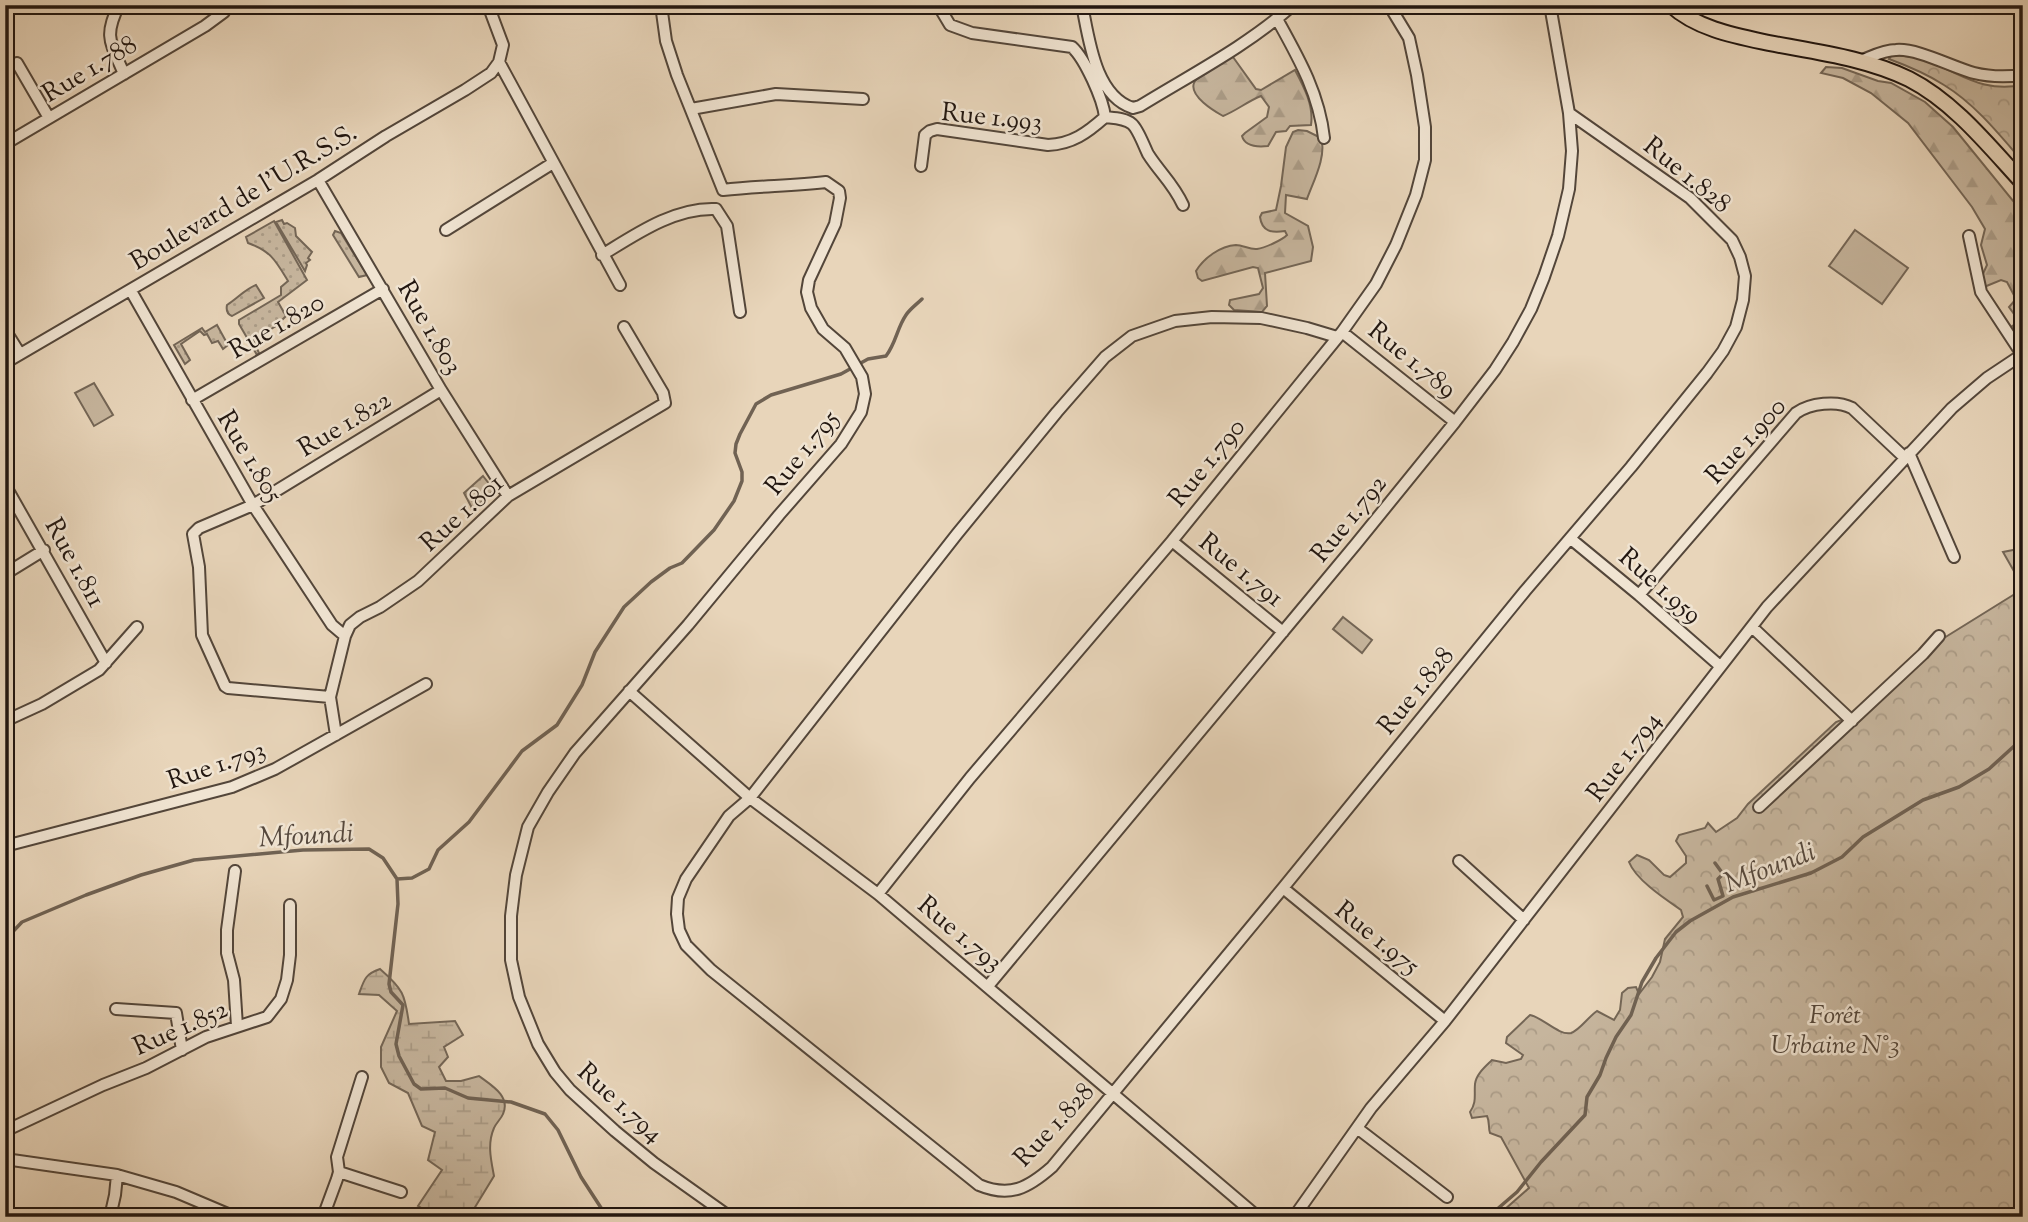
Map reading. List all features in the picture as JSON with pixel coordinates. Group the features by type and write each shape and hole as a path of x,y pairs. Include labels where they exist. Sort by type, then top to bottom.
{"main road":[{"path":"1671,5 1702,25 1744,38 1860,61 1908,79 1933,94 1983,140 2023,183"}],"street":[{"path":"119,5 108,35 124,74"},
{"name":"Rue 1.788","path":"5,144 205,26 228,5"},
{"path":"488,5 503,45 499,62 620,285"},
{"path":"661,5 666,41 723,190 716,209"},
{"path":"938,5 950,25 972,33 1067,45 1075,50 1099,96 1105,117 1119,118 1132,124 1150,157 1169,180 1183,205"},
{"path":"1083,5 1094,61 1110,93 1116,100 1133,108 1226,55 1293,5"},
{"name":"Rue 1.790","path":"878,894 970,778 1172,541 1339,334 1376,284 1416,195 1425,160 1425,127 1409,38 1389,5"},
{"name":"Rue 1.792","path":"988,986 1455,422 1513,342 1544,277 1558,236 1569,189 1572,151 1569,113 1549,5"},
{"path":"1277,19 1304,67 1319,106 1324,138"},
{"path":"1075,50 1089,44"},
{"path":"1860,61 1898,49 1976,73 2004,77 2023,75"},
{"name":"Boulevard de l'U.R.S.S.","path":"5,363 318,180 465,90 491,73 499,62"},
{"path":"17,63 49,118"},
{"path":"691,109 776,94 863,99"},
{"name":"Rue 1.828","path":"1339,334 1261,318 1212,317 1175,321 1132,336 1105,357 1056,412 957,534 750,798 729,816 686,879 678,898 679,930 686,944 710,970 968,1178 990,1190 1014,1190 1034,1182 1052,1167 1525,591 1571,539 1723,351 1736,327 1743,300 1745,276 1732,240 1690,198 1569,113"},
{"name":"Rue 1.993","path":"921,166 925,135 937,129 1059,145 1085,134 1105,117"},
{"path":"446,230 553,163"},
{"name":"Rue 1.803","path":"318,180 441,390 508,496"},
{"name":"Rue 1.795","path":"629,691 841,444 861,412 865,394 862,377 845,348 823,329 811,308 807,292 808,280 835,224 841,198 839,191 826,182 723,190"},
{"path":"602,255 656,225 688,211 716,209"},
{"path":"716,209 727,226 740,312"},
{"path":"1969,236 1980,292 2022,355"},
{"name":"Rue 1.820","path":"192,400 383,289"},
{"name":"Rue 1.805","path":"131,291 253,505 332,625 345,636"},
{"name":"Rue 1.801","path":"345,636 350,625 360,617 418,581 508,496 666,403 663,393 624,327"},
{"path":"5,330 20,354"},
{"name":"Rue 1.789","path":"1339,334 1455,422"},
{"name":"Rue 1.794","path":"1294,1217 1371,1108 1445,1021 1767,607 1952,408 1987,378 2022,355"},
{"name":"Rue 1.822","path":"330,697 225,686 202,635 199,568 192,537 194,531 253,505 441,390"},
{"name":"Rue 1.900","path":"1639,595 1803,408 1845,404 1907,456"},
{"path":"1907,456 1954,557"},
{"name":"Rue 1.811","path":"5,485 106,663"},
{"name":"Rue 1.959","path":"1571,539 1720,666"},
{"name":"Rue 1.791","path":"1172,541 1283,632"},
{"path":"5,574 44,550"},
{"path":"1752,626 1852,721"},
{"path":"5,721 41,704 99,670 137,627"},
{"path":"336,735 330,697 345,636"},
{"path":"1759,807 1939,636"},
{"name":"Rue 1.793","path":"5,846 232,787 275,769 426,684"},
{"name":"Rue 1.794","path":"629,691 575,753 528,827 516,874 511,916 511,960 514,978 538,1044 570,1090 654,1163 730,1217"},
{"name":"Rue 1.793","path":"629,691 750,798 878,894 1258,1217"},
{"path":"1459,861 1524,920"},
{"path":"235,871 227,930 227,953 234,980 237,1026"},
{"name":"Rue 1.975","path":"1283,888 1445,1021"},
{"name":"Rue 1.852","path":"5,1131 146,1068 206,1037 267,1017 281,999 288,980 289,905"},
{"path":"116,1009 176,1013 182,1050"},
{"path":"323,1217 339,1172 337,1157 362,1077"},
{"path":"1357,1128 1447,1197"},
{"path":"5,1159 117,1175 176,1192 235,1217"},
{"path":"339,1172 401,1192"},
{"path":"110,1217 117,1175"}],"green space":[{"path":"2014,5 2023,5 2023,47 2017,42"},
{"path":"1892,55 1920,59 1983,84 2008,87 2023,85 2023,162 1966,101 1931,77 1889,59"},
{"path":"1233,57 1256,89 1261,90 1295,70 1310,104 1311,125 1290,126 1286,131 1276,132 1268,146 1246,142 1242,136 1267,117 1269,107 1261,96 1223,116 1203,102 1193,88 1198,78"},
{"path":"1826,67 1842,68 1891,83 1925,102 1953,127 2023,213 2023,344 2021,345 2011,327 2019,321 2009,307 2016,299 2007,282 2001,280 1984,287 1982,276 1987,265 1981,245 1985,229 1972,207 1908,123 1871,93 1843,78 1821,73"},
{"path":"1298,130 1321,138 1322,145 1319,169 1307,199 1286,195 1285,213 1308,226 1313,247 1311,261 1265,273 1267,306 1262,312 1234,310 1229,305 1230,300 1259,294 1263,288 1258,268 1253,267 1202,281 1196,271 1218,250 1236,245 1257,249 1273,244 1287,235 1285,231 1265,229 1260,217 1262,213 1276,210 1286,147 1293,132"},
{"path":"282,220 284,224 295,228 296,236 312,252 305,271 276,222"},
{"path":"274,221 307,280 278,302 286,316 276,326 253,340 259,353 257,355 239,320 281,295 281,287 288,281 272,258 248,243 246,237"},
{"path":"1855,230 1908,268 1882,304 1829,266"},
{"path":"335,231 341,233 367,275 359,277 333,235"},
{"path":"256,285 264,298 232,316 229,314 227,305"},
{"path":"217,325 228,345 223,349 218,341 212,343 207,334 204,335 200,331 181,344 190,360 185,364 174,345 202,328 205,332"},
{"path":"94,383 113,415 94,426 75,393"},
{"path":"483,476 494,490 473,510 464,493"},
{"name":"Forêt Urbaine N°3","path":"2023,548 2023,1217 1496,1217 1529,1188 1501,1137 1490,1133 1487,1116 1472,1118 1470,1112 1479,1074 1492,1060 1506,1063 1521,1059 1523,1055 1506,1043 1507,1037 1530,1015 1566,1033 1578,1029 1597,1011 1614,1020 1620,1010 1622,993 1628,988 1636,987 1639,994 1660,962 1665,939 1683,917 1681,910 1644,882 1629,862 1637,855 1649,860 1664,875 1670,877 1686,863 1686,856 1676,841 1679,835 1705,828 1708,823 1716,832 1737,818 1748,804 1836,722 1860,713 1944,638 2018,592 2019,580 2003,552"},
{"path":"1343,617 1372,640 1362,653 1333,629"},
{"path":"380,969 402,993 409,1024 455,1021 463,1035 444,1047 448,1057 439,1067 446,1081 461,1081 479,1076 502,1096 505,1108 491,1140 494,1176 469,1217 437,1217 418,1206 442,1170 428,1160 435,1132 422,1126 408,1093 389,1083 381,1067 381,1047 397,1011 379,995 359,994 366,978"}],"waterway":[{"path":"397,879 412,878 429,869 438,850 469,822 522,751 557,725 582,685 595,652 624,607 651,582 682,563 714,530 734,501 742,481 742,472 735,453 736,444 756,404 771,395 841,374 868,359 886,356 906,315 922,299"},
{"name":"Mfoundi","path":"1488,1217 1517,1192 1585,1115 1587,1097 1600,1075 1616,1037 1631,1015 1642,982 1676,932 1733,897 1811,873 1842,857 1863,837 1923,800 1959,787 1989,769 2023,738"},
{"name":"Mfoundi","path":"5,940 22,922 141,875 194,860 303,850 369,849 383,858 397,879 398,904 389,984 391,992 403,1005 396,1044 399,1056 414,1084 421,1089 445,1088 468,1098 511,1102 545,1114 558,1130 581,1177 607,1217"},
{"path":"1707,886 1714,900 1723,896 1718,879 1723,874 1715,863"}]}
